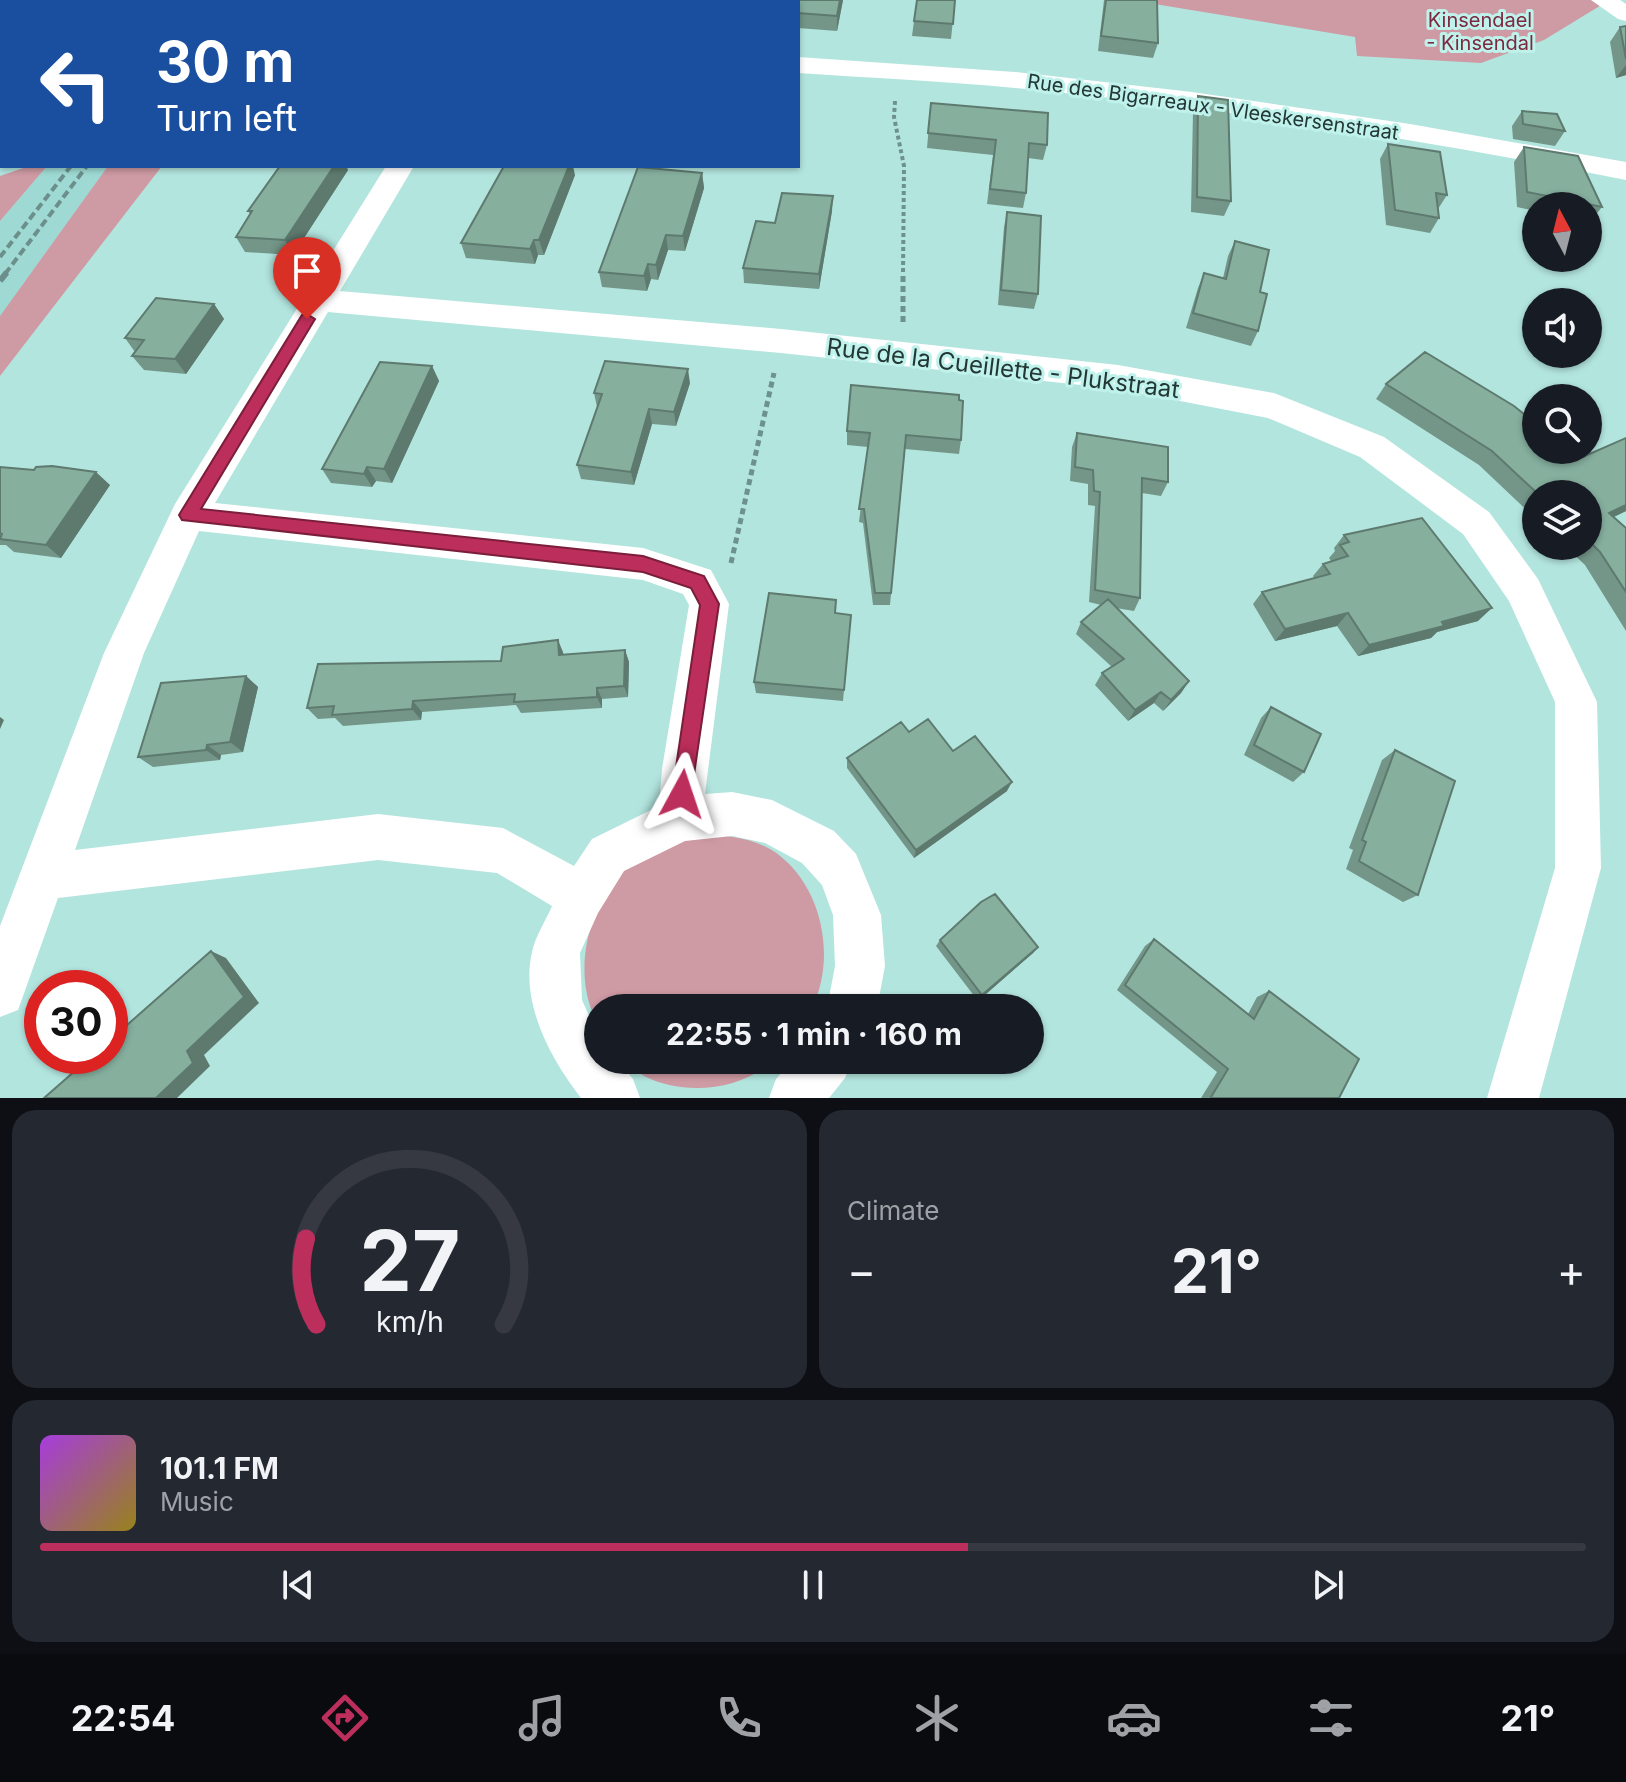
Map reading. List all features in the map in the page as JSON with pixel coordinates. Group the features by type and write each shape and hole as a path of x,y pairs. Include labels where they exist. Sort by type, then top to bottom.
{"street":[{"path":"1603,0 1626,14"},
{"name":"Rue des Bigarreaux - Vleeskersenstraat","path":"800,65 1043,83 1187,100 1371,127 1626,171"},
{"path":"0,992 124,653 188,515 399,168"},
{"name":"Rue de la Cueillette - Plukstraat","path":"319,300 781,341 1118,377 1274,406 1372,447 1476,523 1524,591 1576,702 1578,868 1513,1098"},
{"path":"188,515 643,564 697,582 709,604 684,769 681,819"},
{"path":"614,1098 573,1046 557,1000 556,953 581,896 608,855 681,819 732,814 772,822 818,847 840,870 857,915 860,966 855,994"},
{"path":"42,877 378,837 503,851 581,896"},
{"path":"795,1098 815,1074"}],"path":[{"path":"894,117 904,166 903,355"},
{"path":"709,604 732,562 781,341"}],"shaded area":[{"path":"45,168 107,168 0,316 0,221"}],"green space":[{"name":"Kinsendael - Kinsendal","path":"1130,0 1595,0 1603,4 1544,40 1481,63 1357,56 1355,37"},
{"path":"23,168 45,168 0,221 0,176"},
{"path":"107,168 160,168 0,376 0,316"},
{"path":"704,833 741,838 767,847 791,866 814,902 820,923 824,945 818,994 587,994 585,959 588,936 606,894 619,876 643,855"},
{"path":"642,1074 752,1074 729,1084 694,1088"}],"building":[{"path":"800,0 840,0 837,16 800,13"},
{"path":"917,0 955,0 953,24 914,21"},
{"path":"1106,0 1157,0 1158,43 1101,36"},
{"path":"1626,26 1626,59 1620,27"},
{"path":"1198,96 1228,100 1231,201 1197,197"},
{"path":"931,103 1048,113 1047,145 1029,143 1026,193 990,189 996,140 928,133"},
{"path":"1522,111 1557,114 1565,131 1523,124"},
{"path":"1388,144 1440,152 1447,195 1436,193 1439,218 1395,210"},
{"path":"1524,147 1578,156 1595,192 1527,192"},
{"path":"279,168 333,168 285,240 236,237 252,211 248,211"},
{"path":"503,168 568,168 539,240 534,240 530,249 461,243"},
{"path":"638,168 702,173 683,236 666,235 656,265 648,264 644,276 599,272"},
{"path":"782,193 833,196 819,274 743,268 756,221 775,223"},
{"path":"1007,212 1041,216 1038,294 1001,290"},
{"path":"1235,241 1269,250 1260,292 1267,294 1258,331 1193,313 1204,273 1226,279"},
{"path":"156,298 214,304 175,359 132,356 144,340 125,338"},
{"path":"1425,352 1522,413 1522,464 1602,464 1602,448 1626,438 1626,505 1609,513 1626,528 1626,592 1602,555 1602,480 1523,480 1492,451 1386,384"},
{"path":"605,361 688,369 674,412 649,409 631,472 577,465 602,394 594,393"},
{"path":"380,362 432,366 384,469 367,467 364,474 322,469"},
{"path":"851,385 959,395 959,400 963,401 961,440 906,435 891,593 875,593 864,509 859,509 870,433 847,431"},
{"path":"1077,433 1168,447 1168,482 1142,478 1140,598 1095,590 1100,492 1094,491 1093,470 1075,467"},
{"path":"0,467 34,470 36,467 96,472 46,545 0,539"},
{"path":"1422,518 1492,608 1442,622 1444,626 1369,645 1348,613 1285,629 1262,592 1330,574 1323,564 1348,556 1340,545 1349,542 1344,535"},
{"path":"769,593 836,600 835,613 851,615 844,690 754,682"},
{"path":"1108,599 1189,681 1171,700 1161,692 1135,710 1102,673 1124,659 1081,622"},
{"path":"558,640 559,655 625,650 624,686 597,688 597,697 514,702 515,694 413,701 412,709 332,715 334,706 307,708 318,664 501,661 503,647"},
{"path":"246,676 230,742 207,745 206,750 138,757 161,683"},
{"path":"1271,707 1321,734 1304,772 1254,745"},
{"path":"928,719 953,751 975,736 1012,782 916,850 847,758 901,722 909,732"},
{"path":"1395,750 1455,781 1418,895 1359,861 1366,842 1362,840"},
{"path":"995,894 1038,947 983,994 940,940 981,902"},
{"path":"1154,939 1254,1019 1269,991 1359,1059 1339,1098 1211,1097 1228,1069 1125,985"},
{"path":"211,951 244,997 187,1051 193,1063 156,1098 44,1098 71,1074 128,1074 128,1024"}],"railway":[{"path":"0,257 69,168"},
{"path":"5,274 85,168"},
{"path":"0,281 7,272"}],"route":[{"path":"307,319 188,515 643,564 697,582 709,604 682,794"}]}
